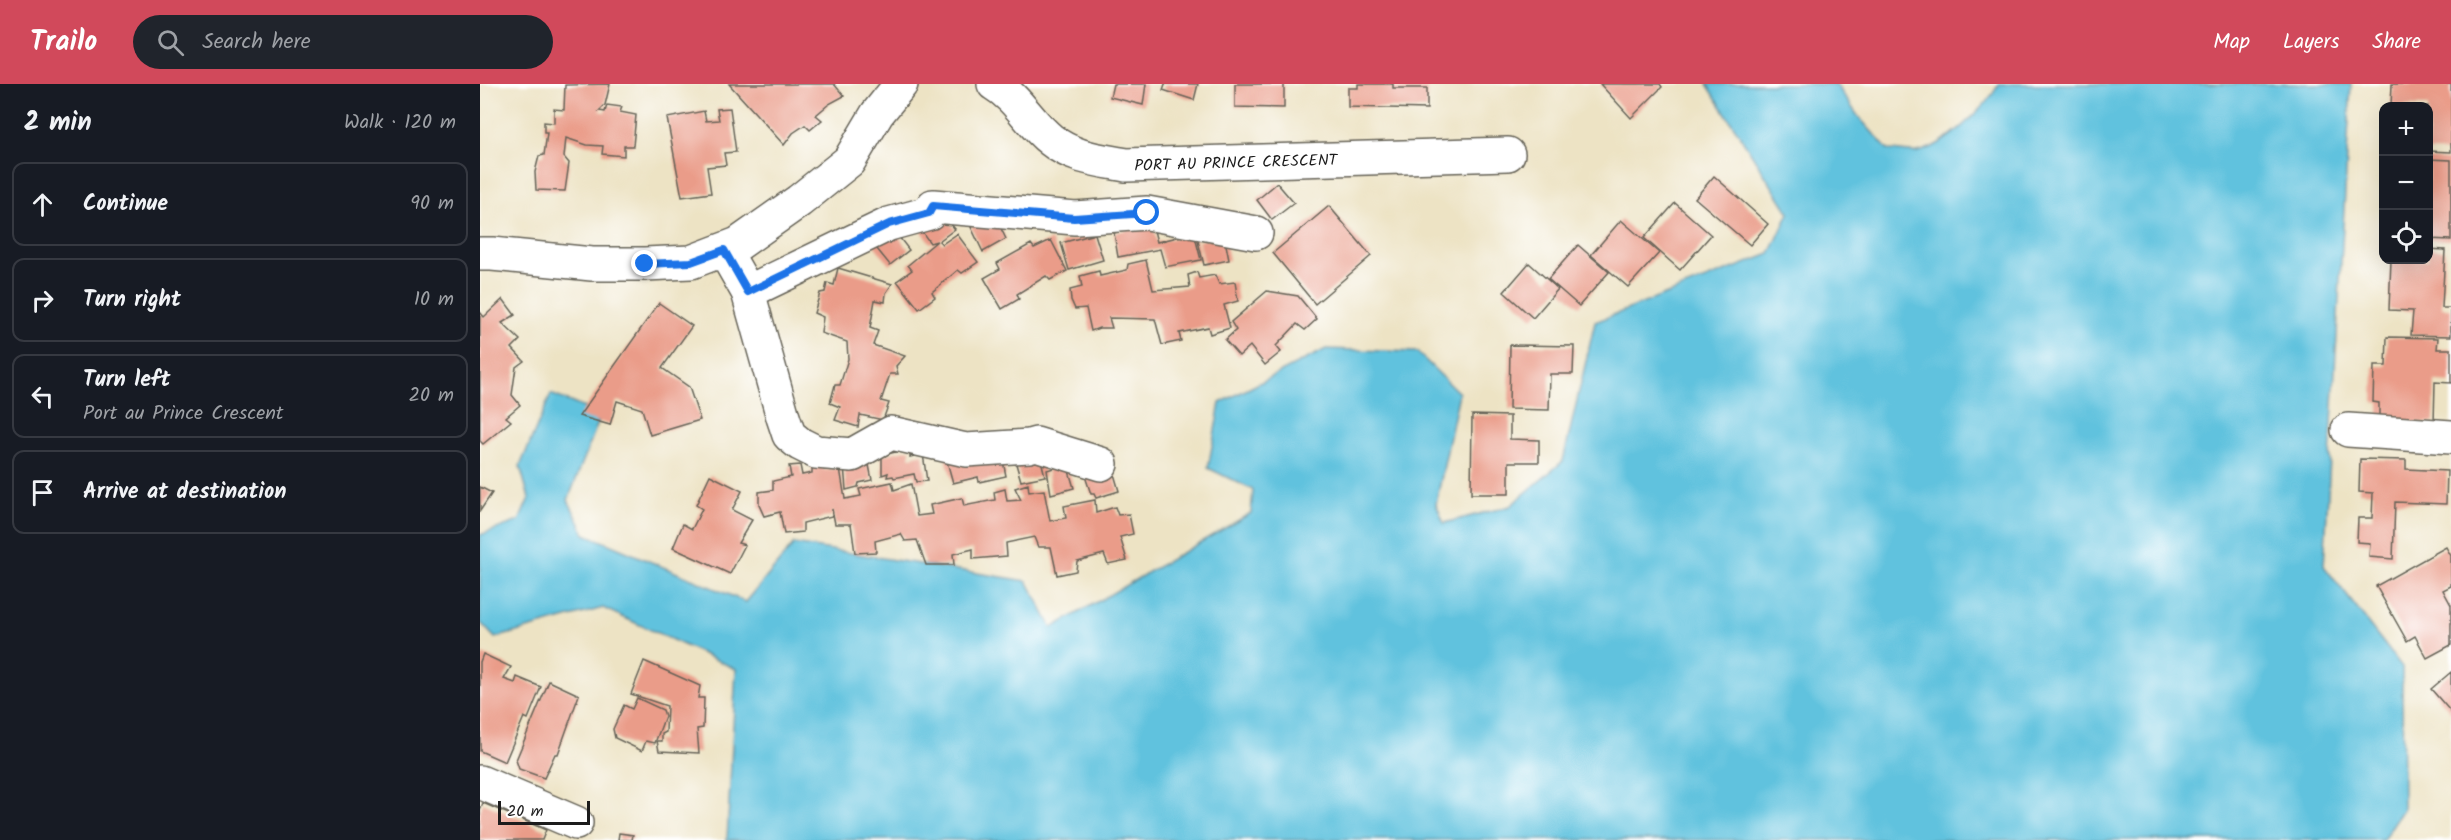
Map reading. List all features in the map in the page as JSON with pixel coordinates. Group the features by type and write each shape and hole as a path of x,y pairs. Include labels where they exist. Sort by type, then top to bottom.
{"street":[{"path":"480,254 592,264 645,264 691,262 724,250 738,244 799,201 849,161 877,114 901,84"},
{"name":"PORT AU PRINCE CRESCENT","path":"994,84 1023,109 1050,140 1073,154 1126,165 1508,154"},
{"path":"748,292 889,224 929,213 933,206 1074,218 1147,213 1256,233"},
{"path":"724,250 748,292 789,435 800,444 816,452 852,455 891,433 966,450 1036,444 1101,465"},
{"path":"2348,430 2451,437"},
{"path":"480,782 576,823"}],"water":[{"path":"1707,84 1836,84 1858,116 1888,150 1917,152 1928,149 1951,135 1974,115 1999,84 2351,84 2324,566 2402,667 2403,809 2383,840 727,840 736,669 603,608 495,638 480,622 480,535 519,521 529,498 520,466 551,394 601,415 568,500 585,534 746,602 794,544 1027,581 1052,628 1251,513 1253,490 1208,468 1220,403 1326,349 1417,352 1459,393 1436,504 1444,523 1510,506 1563,461 1595,322 1770,254 1789,213"}],"building":[{"path":"610,84 605,105 599,111 605,112 607,105 622,107 620,112 636,115 633,146 624,146 624,156 602,154 603,146 587,145 566,138 564,157 569,163 565,191 536,190 535,172 539,156 544,155 547,133 544,133 544,122 554,123 554,109 564,110 565,85"},
{"path":"729,84 834,84 844,96 829,104 816,115 822,120 810,130 805,125 793,133 784,145"},
{"path":"1113,84 1146,84 1143,105 1110,97"},
{"path":"1165,84 1198,84 1194,100 1163,90"},
{"path":"1235,84 1284,84 1284,108 1235,107"},
{"path":"1358,84 1393,84 1393,88 1427,88 1427,109 1348,107 1348,88 1358,88"},
{"path":"1600,84 1660,84 1662,87 1631,118"},
{"path":"2392,84 2451,84 2451,152 2433,151 2433,102 2391,102"},
{"path":"730,108 736,152 724,153 726,165 707,167 711,193 682,197 667,118 704,111 706,121 719,120 717,109"},
{"path":"2433,159 2451,160 2451,240 2433,239"},
{"path":"1714,176 1768,224 1750,245 1695,198"},
{"path":"1277,183 1294,203 1272,220 1257,200"},
{"path":"1675,203 1711,235 1680,270 1644,238"},
{"path":"1329,206 1371,256 1315,304 1273,253"},
{"path":"937,209 955,229 939,241 942,244 957,234 978,262 962,273 958,270 932,292 935,297 919,309 897,281 912,270 908,265 937,241 930,243 917,225"},
{"path":"994,214 1006,239 983,252 971,227"},
{"path":"1621,220 1659,253 1628,287 1591,255"},
{"path":"1152,223 1157,242 1194,233 1201,260 1165,267 1160,249 1118,257 1114,233"},
{"path":"892,228 909,250 890,265 873,244"},
{"path":"1095,234 1103,260 1069,270 1061,243"},
{"path":"1224,235 1229,260 1204,265 1198,241"},
{"path":"1051,240 1067,271 1050,280 1046,276 1017,294 1019,299 1002,309 984,278 1000,269 997,263 1031,244 1034,248"},
{"path":"1578,245 1609,272 1579,306 1548,279"},
{"path":"2433,249 2445,250 2442,308 2451,308 2451,336 2411,335 2413,311 2389,310 2391,264 2433,264"},
{"path":"1146,260 1153,290 1190,287 1188,275 1197,272 1199,278 1215,275 1219,284 1235,282 1238,301 1224,305 1230,328 1210,334 1208,327 1179,333 1181,341 1162,345 1155,319 1109,318 1112,328 1099,328 1091,331 1086,308 1075,309 1071,300 1070,290 1082,287 1080,276 1099,271 1100,276 1127,270 1128,264"},
{"path":"1529,263 1558,289 1533,318 1504,292"},
{"path":"838,268 892,284 886,293 885,302 875,300 870,328 878,331 873,345 905,356 896,366 898,374 890,374 881,401 889,403 883,420 860,415 858,427 835,420 840,407 830,403 835,385 840,385 848,359 847,342 821,333 823,317 814,313 820,293 825,292 827,283 834,285"},
{"path":"1267,291 1298,296 1317,319 1305,330 1297,324 1276,346 1281,352 1265,365 1250,346 1239,356 1225,340 1236,330 1231,322"},
{"path":"503,299 515,315 502,323 520,340 512,348 524,361 516,367 512,395 520,405 506,417 511,421 483,444 480,441 480,312 484,317"},
{"path":"659,303 692,326 662,368 689,387 700,420 650,435 642,409 617,401 610,425 579,416"},
{"path":"2387,337 2438,338 2437,349 2451,349 2451,383 2435,382 2434,423 2379,422 2379,403 2373,402 2374,366 2386,366"},
{"path":"1510,345 1574,346 1573,374 1550,374 1549,410 1509,409"},
{"path":"1472,415 1510,416 1510,439 1539,440 1539,462 1509,462 1509,494 1471,494"},
{"path":"910,449 910,457 923,454 927,481 916,482 914,474 894,478 893,476 887,477 888,473 882,475 882,455"},
{"path":"1001,451 1006,476 979,482 978,477 953,483 946,458"},
{"path":"1039,452 1045,476 1021,481 1014,457"},
{"path":"2360,459 2406,460 2406,469 2447,471 2446,504 2395,502 2393,559 2369,557 2370,543 2357,542 2358,518 2372,518 2373,493 2359,492"},
{"path":"868,460 872,480 859,483 858,487 846,490 844,465"},
{"path":"822,464 824,470 840,468 845,499 861,496 859,489 892,482 894,490 911,484 917,516 932,514 930,505 962,498 964,506 995,500 994,492 1005,489 1007,501 1021,500 1015,488 1028,484 1029,492 1044,490 1050,521 1066,518 1064,506 1095,500 1096,513 1115,507 1118,515 1129,514 1133,534 1120,537 1127,560 1108,564 1104,554 1077,561 1076,571 1057,575 1051,547 1038,547 1034,537 1006,543 1007,556 973,559 973,549 953,554 954,565 926,565 917,540 905,541 901,534 875,541 876,552 855,553 851,524 835,524 832,509 832,516 803,523 803,532 784,534 780,512 764,516 759,505 759,492 773,490 773,481 791,477 789,466 800,465 802,475 812,473 812,465"},
{"path":"1067,464 1074,488 1051,494 1047,470"},
{"path":"1112,467 1119,491 1096,498 1094,494 1091,494 1085,476"},
{"path":"710,475 742,491 732,510 752,520 738,543 745,545 730,574 673,548 683,524 692,529 702,509 696,505"},
{"path":"480,487 492,493 480,511"},
{"path":"2446,547 2451,556 2451,586 2443,590 2451,605 2451,645 2427,658 2415,636 2407,641 2376,586"},
{"path":"483,654 511,667 504,679 515,683 517,677 541,687 528,719 524,717 505,762 480,751 480,662"},
{"path":"644,661 700,686 698,698 704,698 703,728 697,729 699,753 659,751 657,741 662,741 662,734 666,732 667,706 631,694"},
{"path":"2451,672 2451,712 2431,689"},
{"path":"549,681 579,695 558,754 555,754 544,778 519,769 516,760"},
{"path":"637,698 663,710 665,716 655,743 646,741 642,751 615,738 613,729 624,705 632,709"},
{"path":"483,803 546,830 542,840 480,840 480,811"},
{"path":"619,833 633,835 632,840 618,840"}],"route":[{"path":"645,264 691,262 724,250 748,292 889,224 929,213 933,206 1074,218 1147,213"}]}
